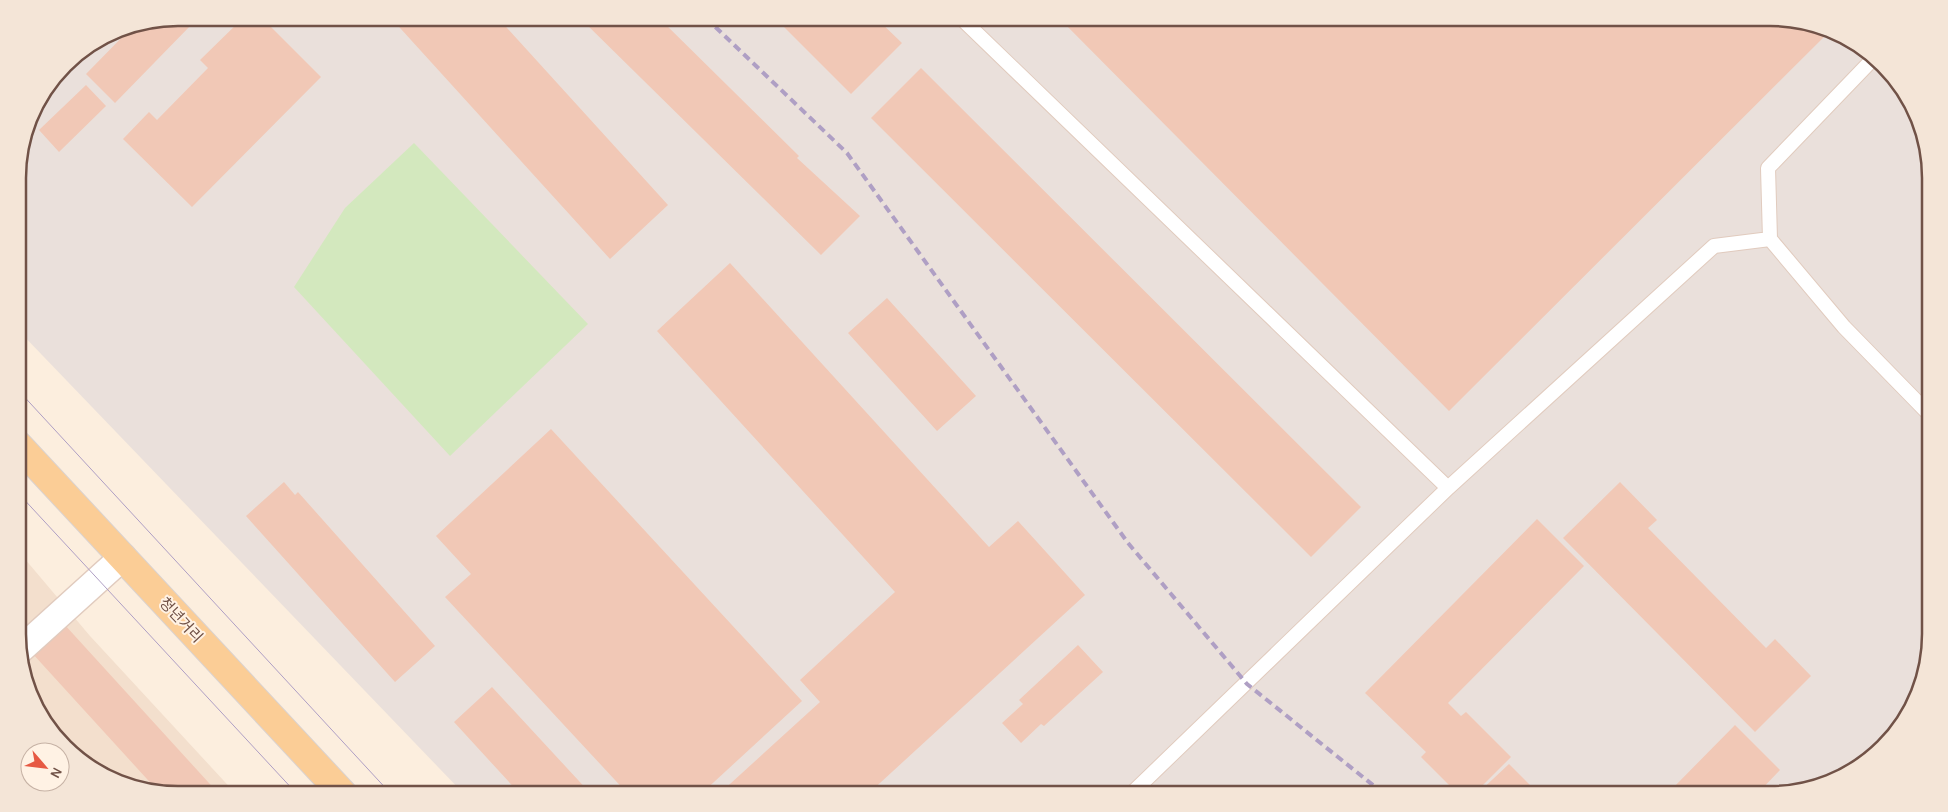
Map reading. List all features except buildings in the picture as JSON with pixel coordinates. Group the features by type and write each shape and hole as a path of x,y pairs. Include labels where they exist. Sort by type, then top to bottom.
{"main road":[{"name":"청년거리","path":"26,454 335,786"}],"street":[{"path":"27,644 123,557"}],"lane":[{"path":"970,26 1448,488"},
{"path":"1868,64 1768,168 1770,239 1844,327 1922,407"},
{"path":"1144,785 1448,488 1714,246 1770,239"}],"shaded area":[{"path":"1770,26 1809,31 1846,47 1877,71 1901,102 1910,120 1917,139 1922,178 1922,634 1919,663 1910,692 1901,710 1884,734 1870,748 1837,770 1819,778 1780,785 456,786 27,339 27,168 31,139 42,111 64,78 78,64 111,42 129,34 168,27"},
{"path":"26,560 90,636 229,786 178,786 139,781 102,765 71,741 47,710 31,673 26,634"}],"green space":[{"path":"414,143 588,324 450,456 294,287 345,208"}],"tram line":[{"path":"27,399 383,786"},
{"path":"26,502 290,786"}],"railway":[{"path":"715,27 847,153 1128,543 1247,684 1373,785"}]}
